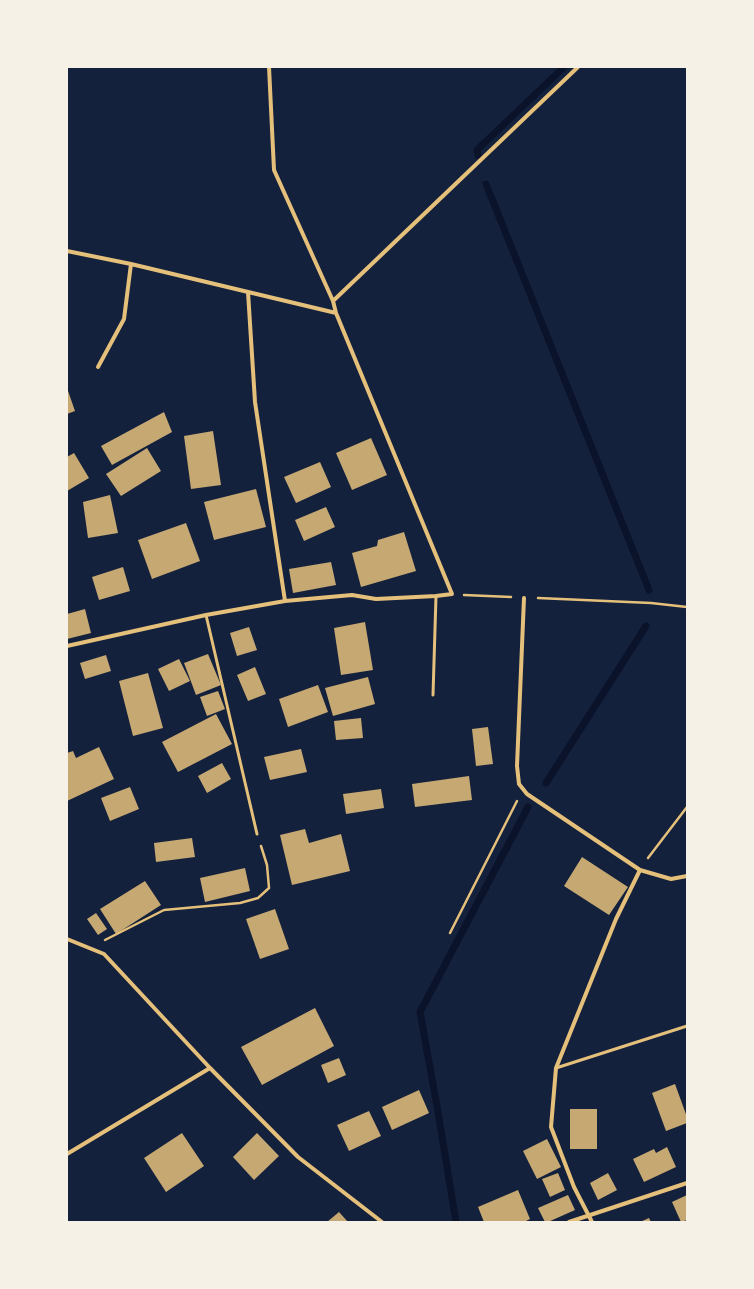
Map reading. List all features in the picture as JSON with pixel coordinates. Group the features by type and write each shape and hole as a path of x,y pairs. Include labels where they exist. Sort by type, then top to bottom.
{"street":[{"path":"67,646 206,615 285,601 352,595 376,599 452,594 336,314 333,301 274,170 269,67"},
{"path":"333,301 578,67"},
{"path":"67,251 131,264 336,314"},
{"path":"98,366 124,319 131,264"},
{"path":"248,292 256,402 285,601"},
{"path":"524,598 517,766 519,784 527,794 640,870 671,879 687,876"},
{"path":"592,1222 574,1187 551,1127 556,1068 616,919 640,870"},
{"path":"67,939 104,954 210,1068 298,1156 382,1222"},
{"path":"67,1154 210,1068"},
{"path":"570,1222 687,1183"}],"lane":[{"path":"433,695 436,596"},
{"path":"206,615 257,834"},
{"path":"556,1068 687,1026"}],"path":[{"path":"452,594 651,603 687,607"},
{"path":"450,933 523,789"},
{"path":"640,870 687,807"},
{"path":"90,948 164,910 240,902 258,898 269,888 267,864 257,834"}],"building":[{"path":"67,388 75,411 67,414"},
{"path":"164,412 172,432 112,465 101,446"},
{"path":"213,431 221,485 191,489 184,436"},
{"path":"371,438 387,475 352,490 336,453"},
{"path":"147,448 161,471 121,496 106,474"},
{"path":"74,453 89,478 67,491 67,457"},
{"path":"320,462 331,487 296,503 284,477"},
{"path":"256,489 266,527 214,540 204,502"},
{"path":"110,495 118,533 88,538 83,502"},
{"path":"326,507 335,527 304,541 295,520"},
{"path":"186,523 200,561 152,579 138,540"},
{"path":"404,532 416,571 361,587 352,553 377,546 378,540"},
{"path":"331,562 336,585 293,593 289,569"},
{"path":"123,567 130,591 99,600 92,577"},
{"path":"85,609 91,633 67,639 67,614"},
{"path":"365,622 373,670 341,675 334,628"},
{"path":"249,627 257,650 237,656 230,633"},
{"path":"208,654 221,685 196,695 184,663"},
{"path":"106,655 111,671 85,679 80,663"},
{"path":"179,659 190,681 169,691 158,669"},
{"path":"255,667 266,694 248,701 237,675"},
{"path":"148,673 163,728 133,736 119,681"},
{"path":"368,677 375,704 333,716 325,688"},
{"path":"318,685 328,712 288,727 279,699"},
{"path":"218,691 225,709 207,716 200,697"},
{"path":"216,714 232,744 178,772 162,742"},
{"path":"361,718 363,738 336,740 334,721"},
{"path":"488,727 493,764 476,766 472,729"},
{"path":"99,747 114,779 67,801 67,753 73,751 76,758"},
{"path":"301,749 307,772 270,780 264,757"},
{"path":"222,763 231,779 207,793 198,776"},
{"path":"469,776 472,800 415,807 412,784"},
{"path":"130,787 139,809 110,821 101,798"},
{"path":"381,789 384,808 346,814 343,794"},
{"path":"305,829 309,843 341,834 350,871 292,885 280,835"},
{"path":"192,838 195,857 156,862 154,843"},
{"path":"582,857 628,887 609,915 564,886"},
{"path":"245,868 250,891 205,902 200,878"},
{"path":"145,881 161,905 116,934 100,909"},
{"path":"275,909 289,949 260,959 246,919"},
{"path":"96,913 107,929 98,935 87,919"},
{"path":"315,1008 334,1046 262,1085 241,1047"},
{"path":"339,1058 346,1075 328,1083 321,1065"},
{"path":"675,1084 687,1117 687,1123 666,1131 652,1093"},
{"path":"419,1090 429,1113 392,1130 382,1107"},
{"path":"570,1109 597,1109 597,1149 570,1149"},
{"path":"369,1111 381,1136 349,1151 337,1125"},
{"path":"182,1133 204,1166 166,1192 144,1158"},
{"path":"257,1133 279,1156 254,1180 233,1157"},
{"path":"547,1139 561,1167 537,1179 523,1151"},
{"path":"667,1147 676,1167 644,1182 633,1159 654,1149 656,1153"},
{"path":"558,1173 565,1190 550,1197 542,1179"},
{"path":"608,1173 617,1190 598,1200 590,1183"},
{"path":"518,1190 530,1219 524,1222 484,1222 478,1207"},
{"path":"568,1195 575,1210 545,1222 538,1208"},
{"path":"687,1195 687,1220 681,1222 672,1202"},
{"path":"339,1212 348,1222 327,1222"},
{"path":"649,1218 651,1222 640,1222"}],"waterway":[{"path":"478,155 477,150 564,67"},
{"path":"486,184 649,590"},
{"path":"546,783 646,626"},
{"path":"456,1222 420,1012 528,807"}]}
